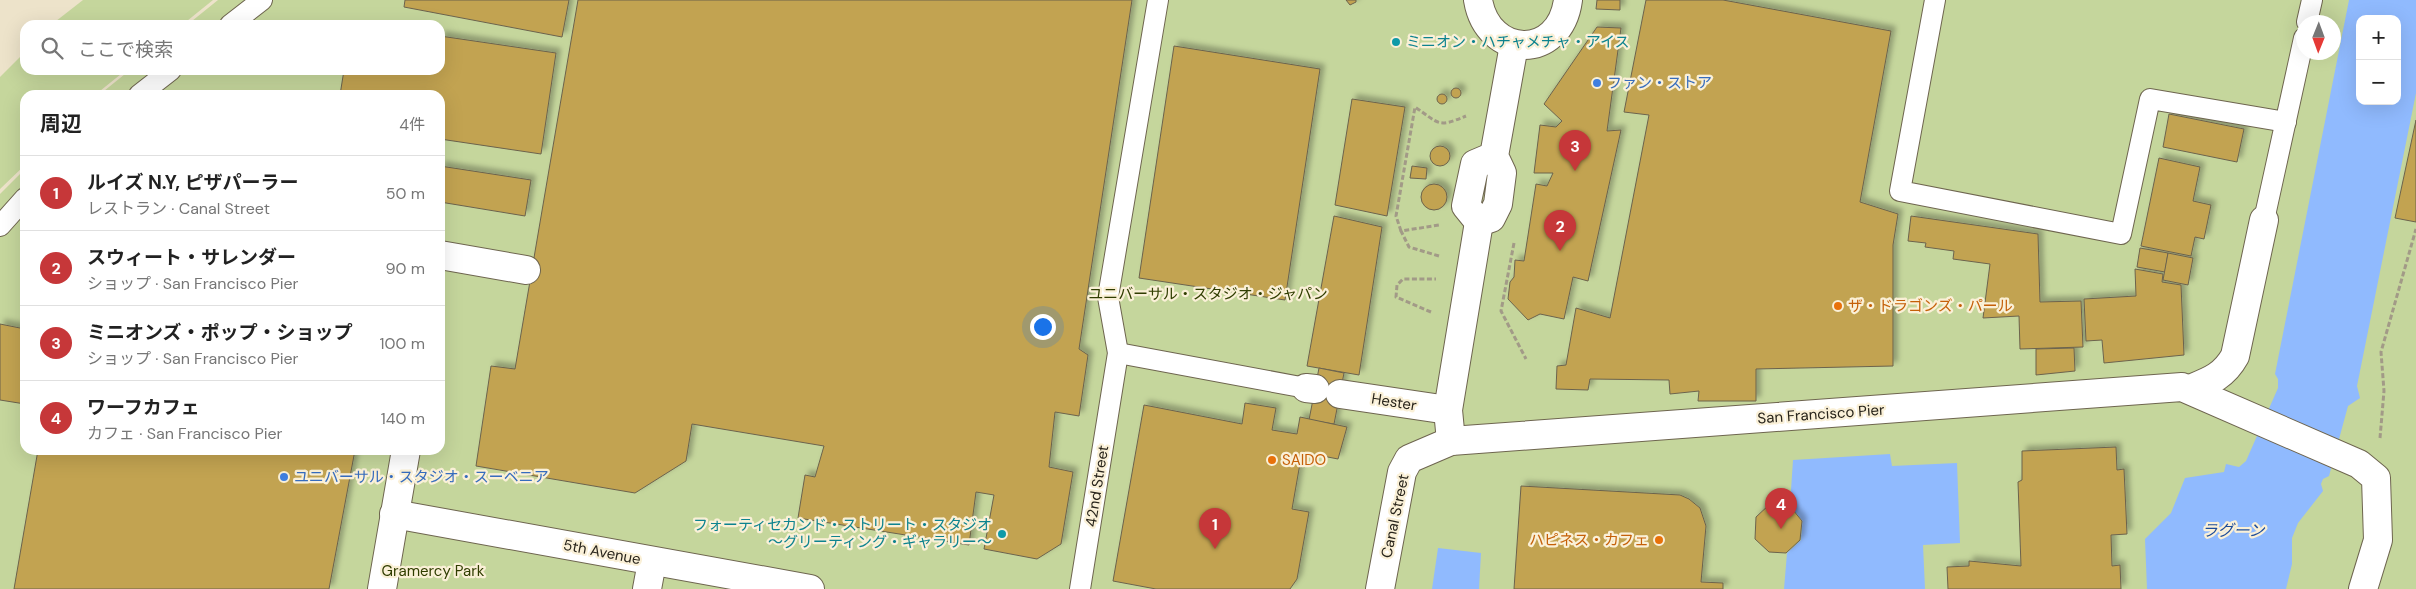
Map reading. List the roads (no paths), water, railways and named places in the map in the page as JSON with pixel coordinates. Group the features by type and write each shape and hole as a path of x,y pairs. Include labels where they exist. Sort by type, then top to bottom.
{"street":[{"path":"1478,0 1481,16 1496,36 1514,45 1534,45 1551,36 1566,14 1568,0"},
{"path":"1451,441 1448,410 1470,276 1473,214 1491,218 1498,204 1502,173 1494,156 1514,45"},
{"path":"2190,389 2217,378 2228,368 2235,356 2264,220"},
{"path":"445,257 526,270"},
{"name":"San Francisco Pier","path":"1451,441 2182,387 2190,389"},
{"path":"2190,389 2359,464 2376,478 2378,540 2363,589"},
{"name":"Hester","path":"1320,390 1448,410"},
{"name":"Canal Street","path":"1380,589 1402,472 1409,458 1451,441"},
{"path":"382,589 405,455"},
{"name":"5th Avenue","path":"394,514 810,589"},
{"path":"647,589 652,562"}],"lane":[{"path":"236,20 262,0"},
{"name":"42nd Street","path":"1080,589 1118,353 1108,297 1158,0"},
{"path":"1934,0 1900,191 2120,234 2150,99 2286,122"},
{"path":"2309,15 2312,0"},
{"path":"2264,220 2299,60"},
{"path":"145,90 165,75"},
{"path":"0,226 20,204"},
{"path":"1118,353 1320,390"}],"water":[{"name":"ラグーン","path":"2349,0 2416,0 2416,93 2357,386 2360,398 2348,406 2329,476 2323,479 2321,484 2323,491 2298,523 2292,538 2292,564 2286,589 2147,589 2145,539 2171,513 2185,478 2224,472 2226,464 2239,467 2246,461 2278,388 2278,379 2275,374 2337,60 2341,60 2341,40"},
{"path":"1890,454 1892,466 1957,463 1960,543 1923,545 1925,589 1784,589 1787,553 1801,540 1802,521 1790,505 1793,460"},
{"path":"1438,548 1481,553 1479,589 1432,589"}],"place":[{"name":"ミニオン・ハチャメチャ・アイス","path":"1396,42"},
{"name":"ファン・ストア","path":"1597,83"},
{"name":"ミニオンズ・ポップ・ショップ","path":"1575,171"},
{"name":"スウィート・サレンダー","path":"1560,251"},
{"name":"ザ・ドラゴンズ・パール","path":"1838,306"},
{"name":"SAIDO","path":"1272,460"},
{"name":"ユニバーサル・スタジオ・スーベニア","path":"284,477"},
{"name":"ワーフカフェ","path":"1781,529"},
{"name":"フォーティセカンド・ストリート・スタジオ ～グリーティング・ギャラリー～","path":"1002,534"},
{"name":"ハピネス・カフェ","path":"1659,540"},
{"name":"ルイズ N.Y, ピザパーラー","path":"1215,549"}],"park label":[{"name":"ユニバーサル・スタジオ・ジャパン","path":"1208,294"},
{"name":"Gramercy Park","path":"433,571"}]}
